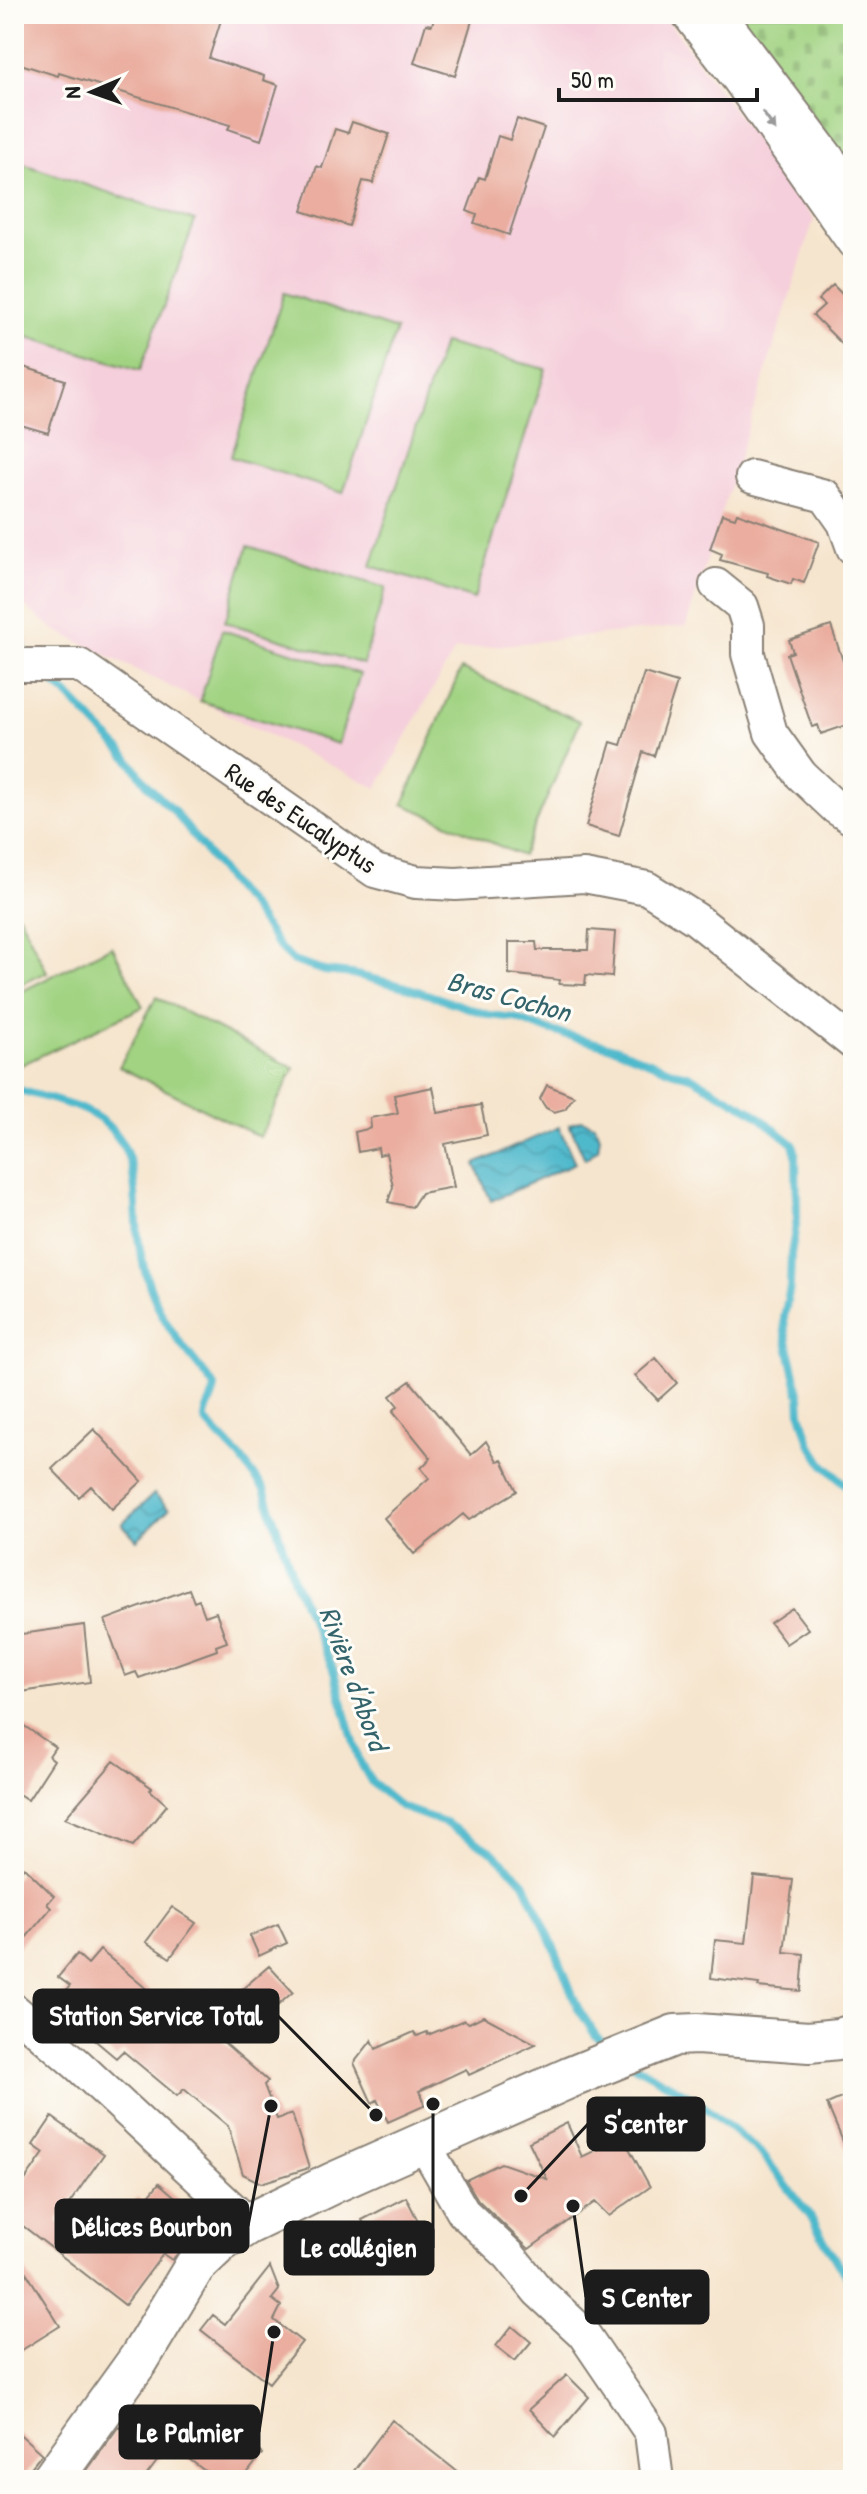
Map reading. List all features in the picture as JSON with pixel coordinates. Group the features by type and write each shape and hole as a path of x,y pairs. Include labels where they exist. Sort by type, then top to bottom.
{"main road":[{"path":"52,2480 139,2359 195,2266 219,2243 246,2225 569,2078 675,2035 809,2042 853,2035"}],"street":[{"path":"688,14 739,80 853,242"},
{"path":"719,14 853,191"},
{"path":"752,477 825,496 844,523 853,548"},
{"path":"716,585 742,606 748,625 748,654 771,733 801,775 836,808 853,819"},
{"name":"Rue des Eucalyptus","path":"14,665 79,665 375,871 416,882 456,884 584,876 647,888 696,919 853,1043"},
{"path":"14,2010 78,2065 239,2215 246,2225"},
{"path":"424,2144 463,2212 583,2333 651,2433 657,2480"}],"shaded area":[{"path":"14,14 663,14 814,219 686,626 455,650 377,788 55,630 14,598"}],"green space":[{"path":"738,14 853,14 853,170"},
{"path":"14,161 195,221 140,370 14,333"},
{"path":"284,293 396,330 343,493 231,457"},
{"path":"443,343 546,369 474,599 371,566"},
{"path":"248,546 386,588 363,664 225,622"},
{"path":"222,630 360,674 338,744 200,701"},
{"path":"461,669 580,721 522,856 403,804"},
{"path":"19,915 47,972 14,988 14,917"},
{"path":"112,946 143,1007 15,1068 14,995"},
{"path":"156,997 294,1068 260,1137 119,1067"}],"water":[{"path":"582,1120 594,1125 600,1136 598,1149 585,1159 569,1124"},
{"path":"559,1127 575,1163 491,1201 475,1164"},
{"path":"154,1494 169,1509 137,1540 122,1524"}],"building":[{"path":"14,14 201,14 221,20 209,58 264,76 263,80 278,85 261,140 228,129 230,125 14,62"},
{"path":"435,14 474,14 455,76 414,63 426,24 432,25"},
{"path":"517,119 544,128 509,235 474,223 477,215 467,211 479,177 485,179 498,136 510,140"},
{"path":"352,122 389,134 373,183 363,181 349,226 302,211 317,166 322,168 335,129 348,133"},
{"path":"833,285 853,305 853,355 813,315 824,305 818,300"},
{"path":"14,364 65,380 48,433 14,423"},
{"path":"737,513 819,542 804,583 793,579 791,584 767,576 768,573 720,560 722,554 710,549 722,514 735,518"},
{"path":"831,626 853,690 853,723 821,734 818,725 812,727 787,654 793,652 789,640"},
{"path":"644,673 677,683 654,756 643,752 619,836 586,826 611,742 621,745"},
{"path":"589,930 615,932 612,977 586,975 585,985 559,984 560,980 509,974 509,942 536,942 537,950 588,950"},
{"path":"547,1085 574,1096 565,1109 554,1112 546,1108 540,1099"},
{"path":"433,1087 438,1113 481,1105 487,1135 445,1144 454,1187 421,1193 412,1207 388,1202 393,1187 386,1153 379,1155 378,1148 358,1152 355,1132 371,1128 370,1118 398,1113 394,1095"},
{"path":"656,1358 677,1383 658,1400 635,1376"},
{"path":"410,1381 471,1455 486,1441 497,1461 502,1460 517,1491 469,1520 463,1514 414,1554 384,1518 429,1478 421,1468 431,1458 393,1411 398,1406 390,1396"},
{"path":"94,1429 142,1481 112,1509 91,1486 79,1497 52,1469"},
{"path":"189,1589 194,1602 199,1600 205,1616 216,1612 227,1642 216,1646 217,1650 139,1678 136,1672 125,1676 105,1620"},
{"path":"792,1608 808,1629 786,1644 770,1623"},
{"path":"84,1625 90,1682 14,1693 14,1635"},
{"path":"14,1719 55,1747 49,1756 54,1760 28,1800 14,1791"},
{"path":"114,1761 152,1788 150,1790 167,1805 133,1846 65,1818"},
{"path":"24,1867 54,1896 47,1904 51,1908 14,1952 14,1880"},
{"path":"754,1876 793,1880 784,1952 804,1954 801,1991 711,1978 715,1940 746,1943"},
{"path":"172,1907 196,1923 170,1958 146,1942"},
{"path":"278,1924 287,1943 259,1956 250,1936"},
{"path":"100,1950 196,2030 202,2023 268,2081 264,2085 277,2119 292,2114 309,2168 261,2183 243,2174 228,2126 184,2089 177,2096 123,2051 116,2058 66,2016 72,2008 60,1998 70,1986 58,1977 77,1954 88,1964"},
{"path":"269,1966 293,1992 256,2025 233,1997"},
{"path":"483,2016 536,2044 469,2075 466,2069 419,2091 426,2105 388,2122 377,2100 372,2103 354,2063 372,2040 376,2049 414,2032 417,2036 427,2032 428,2035 464,2020 469,2023"},
{"path":"853,2093 853,2165 827,2104"},
{"path":"52,2117 104,2154 57,2221 92,2248 112,2221 117,2225 137,2198 143,2203 159,2183 205,2223 172,2260 163,2254 125,2305 14,2219 14,2196 44,2153 33,2145"},
{"path":"567,2123 582,2157 623,2137 650,2187 609,2216 595,2202 529,2249 478,2200 466,2180 501,2163 547,2179 529,2142"},
{"path":"406,2197 424,2233 380,2256 362,2220"},
{"path":"14,2253 60,2326 14,2355"},
{"path":"270,2267 279,2290 272,2299 281,2306 274,2320 302,2342 269,2383 201,2330 213,2315 225,2324"},
{"path":"512,2326 531,2342 515,2361 496,2346"},
{"path":"567,2375 589,2397 555,2437 529,2409"},
{"path":"392,2420 468,2480 347,2480"},
{"path":"226,2425 262,2454 242,2480 217,2480 185,2456 203,2434 215,2439"},
{"path":"119,2426 161,2456 143,2480 80,2480"},
{"path":"14,2429 42,2454 21,2480 14,2480"}],"waterway":[{"name":"Bras Cochon","path":"14,596 25,658"},
{"name":"Bras Cochon","path":"44,675 70,697 127,757 293,961 324,971 352,974 406,987 489,1015 515,1018 615,1048 688,1075 752,1111 793,1144 796,1154 797,1219 784,1317 785,1332 810,1443 823,1464 853,1491"},
{"name":"Rivière d'Abord","path":"14,1088 95,1116 116,1135 124,1148 133,1176 141,1253 153,1294 175,1336 215,1387 205,1421 240,1457 264,1489 295,1583 333,1669 359,1760 372,1783 401,1807 445,1823 493,1852 524,1882 578,2008 596,2036 610,2048"},
{"name":"Rivière d'Abord","path":"634,2065 695,2099 762,2154 810,2216 853,2283"}],"place":[{"name":"Le collégien","path":"433,2104"},
{"name":"Délices Bourbon","path":"271,2106"},
{"name":"Station Service Total","path":"376,2115"},
{"name":"S'center","path":"521,2196"},
{"name":"S Center","path":"573,2206"},
{"name":"Le Palmier","path":"274,2332"}]}
